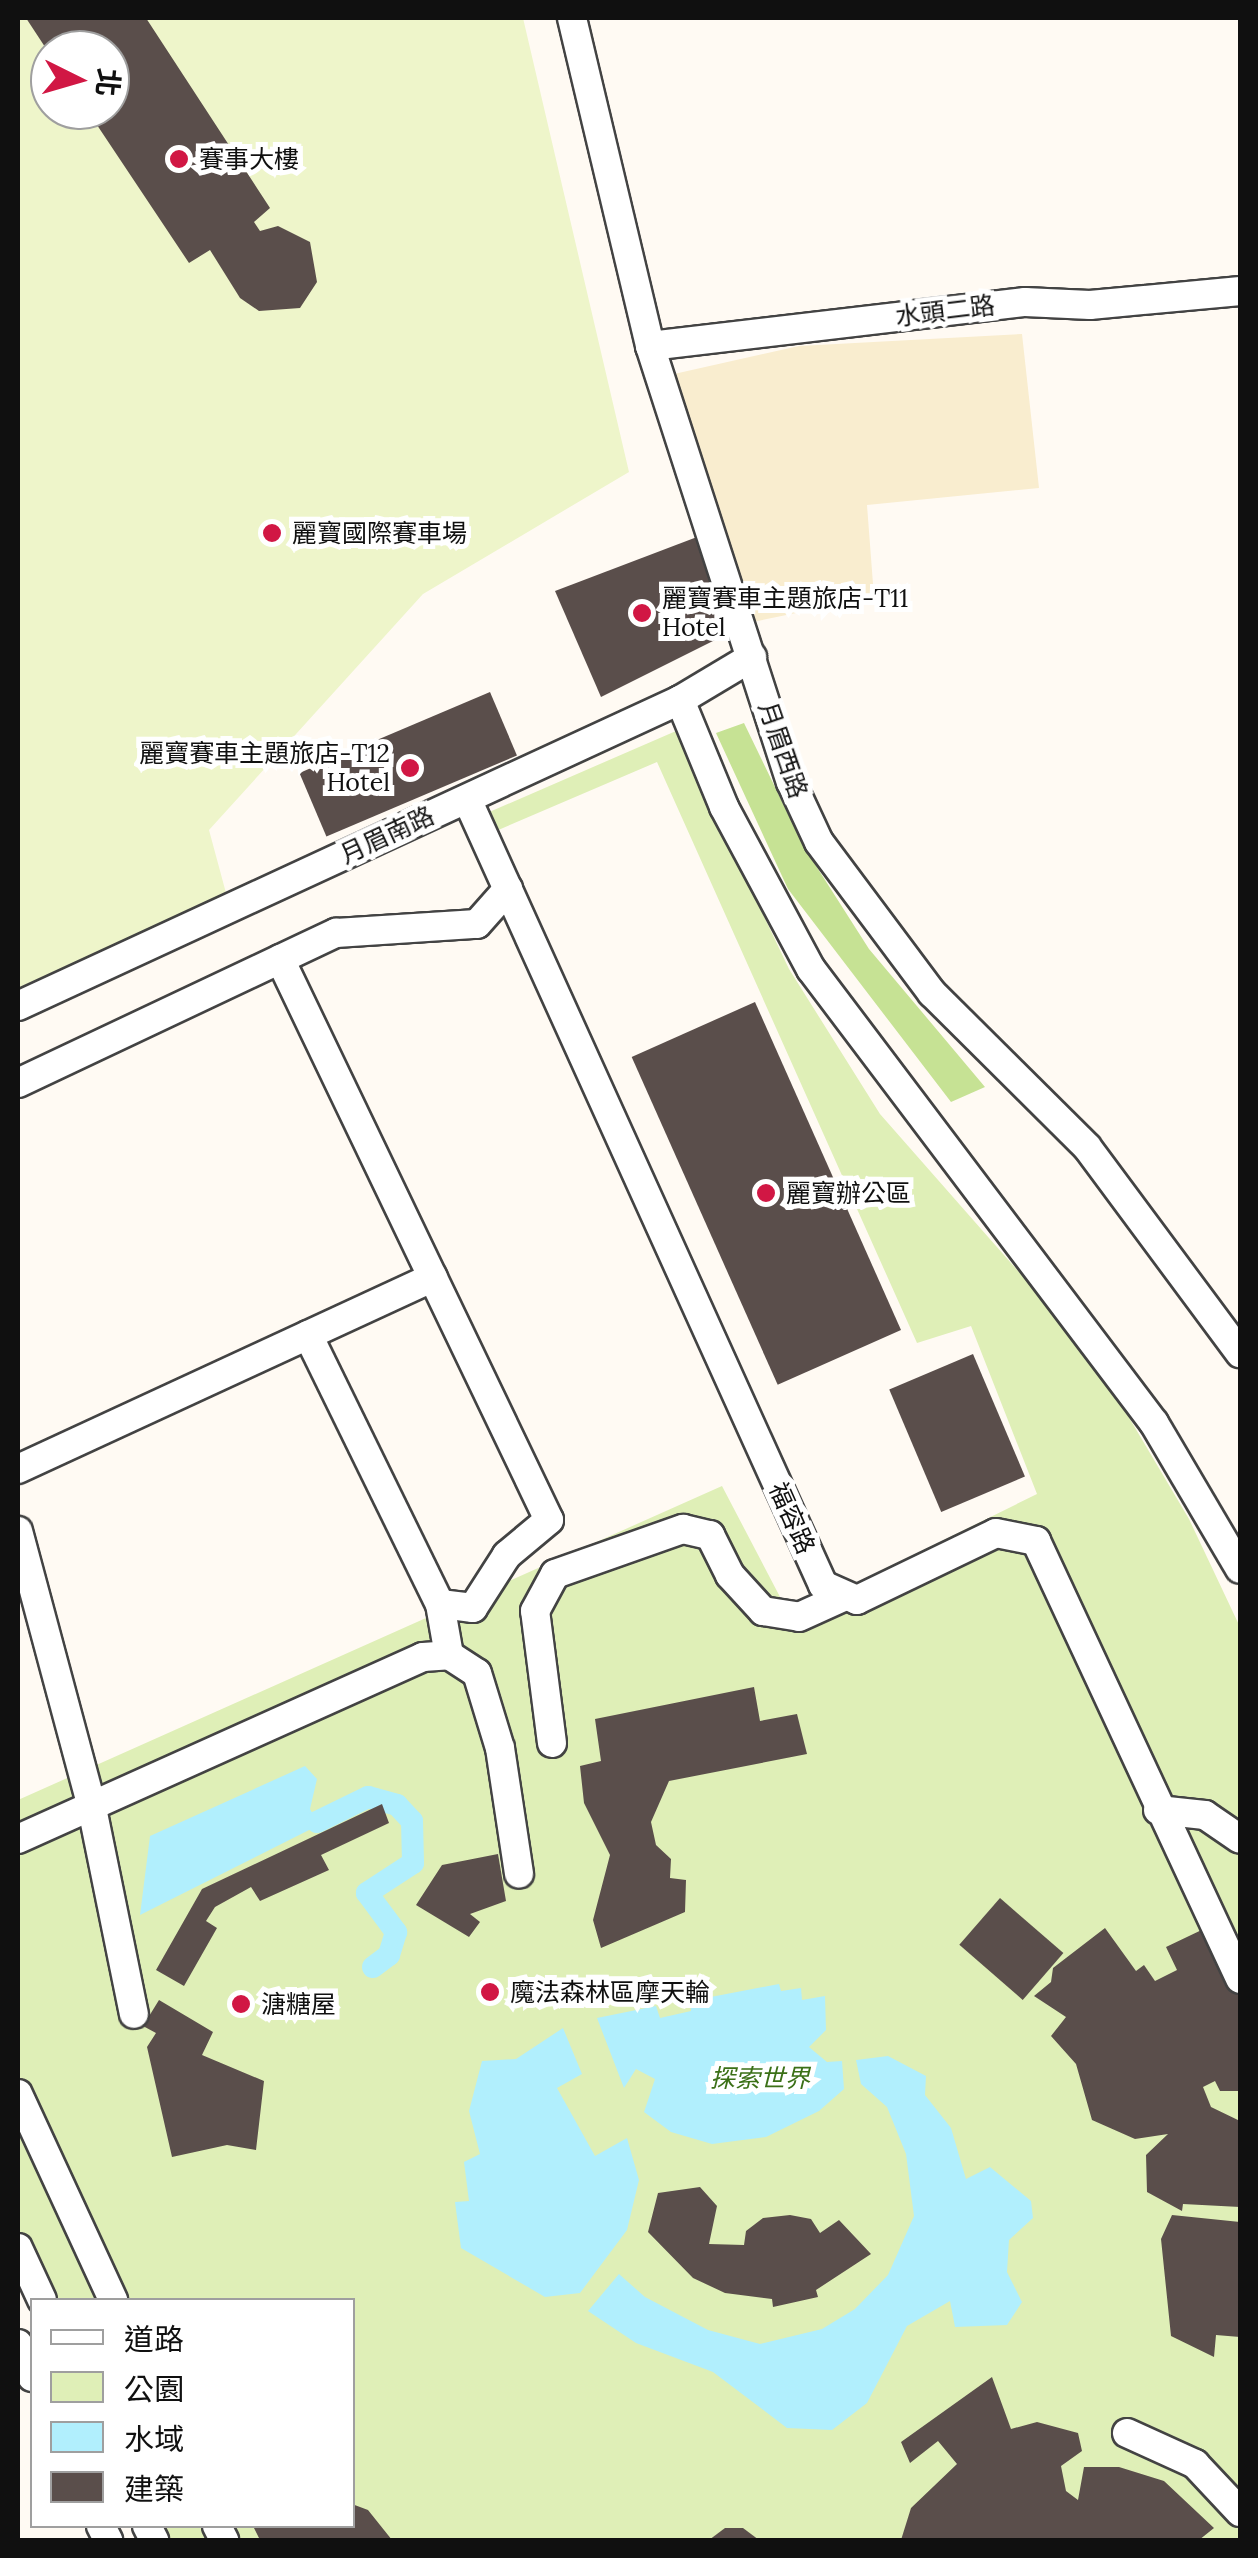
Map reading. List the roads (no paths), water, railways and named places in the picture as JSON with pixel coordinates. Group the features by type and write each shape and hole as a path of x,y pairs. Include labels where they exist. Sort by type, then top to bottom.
{"street":[{"name":"月眉西路","path":"572,18 650,346 752,657 819,842 932,993 1087,1147 1240,1353"},
{"name":"水頭二路","path":"650,346 1025,302 1090,305 1240,290"},
{"name":"月眉南路","path":"18,1006 680,700 752,657"},
{"path":"680,700 724,808 811,969 1154,1422 1240,1569"},
{"name":"福容路","path":"467,798 823,1585 841,1598"},
{"path":"18,1084 336,933 477,924 508,889"},
{"path":"280,959 550,1520 507,1555 473,1608 440,1604"},
{"path":"18,1469 433,1277"},
{"path":"308,1335 440,1604 449,1655"},
{"path":"552,1743 535,1611 555,1574 683,1529 710,1536 730,1575 763,1611 799,1617 841,1598 857,1600 996,1534 1036,1541 1240,1979"},
{"path":"537,1530 555,1574"},
{"path":"18,1531 92,1808 134,2014"},
{"path":"18,1838 423,1656 449,1655 477,1673 500,1748 519,1874"},
{"path":"1158,1810 1204,1815 1240,1839"},
{"path":"18,2094 112,2298"},
{"path":"18,2248 41,2298"},
{"path":"18,2344 30,2371"},
{"path":"1127,2433 1194,2464 1240,2512"}],"water":[{"path":"305,1766 317,1779 310,1809 319,1825 140,1915 150,1836"},
{"path":"779,1984 781,1991 801,1988 802,2000 825,1996 826,2030 809,2047 827,2062 842,2061 844,2089 819,2111 766,2137 712,2144 671,2132 644,2112 655,2079 636,2069 624,2088 597,2018 656,2006 660,2018 691,2011 690,2001"},
{"path":"563,2028 582,2074 557,2088 595,2156 627,2138 639,2180 627,2230 580,2293 545,2297 461,2248 455,2202 469,2201 464,2162 480,2154 469,2111 482,2061 516,2059"},
{"path":"888,2056 926,2076 925,2095 951,2128 966,2179 990,2167 1031,2201 1033,2218 1009,2240 1007,2272 1022,2302 1007,2325 955,2327 950,2301 907,2326 867,2403 832,2430 787,2428 713,2372 636,2343 588,2311 619,2274 645,2297 708,2330 760,2344 822,2329 855,2309 888,2275 914,2216 906,2154 887,2107 861,2084 856,2060"}],"waterway":[{"path":"317,1822 368,1797 397,1805 412,1821 413,1863 367,1893 396,1932 389,1955 373,1967"}],"place":[{"name":"賽事大樓","path":"179,159"},
{"name":"麗寶國際賽車場","path":"272,533"},
{"name":"麗寶賽車主題旅店-T11 Hotel","path":"642,613"},
{"name":"麗寶賽車主題旅店-T12 Hotel","path":"410,768"},
{"name":"麗寶辦公區","path":"766,1193"},
{"name":"魔法森林區摩天輪","path":"490,1992"},
{"name":"溏糖屋","path":"241,2004"}],"park label":[{"name":"探索世界","path":"760,2078"}]}
